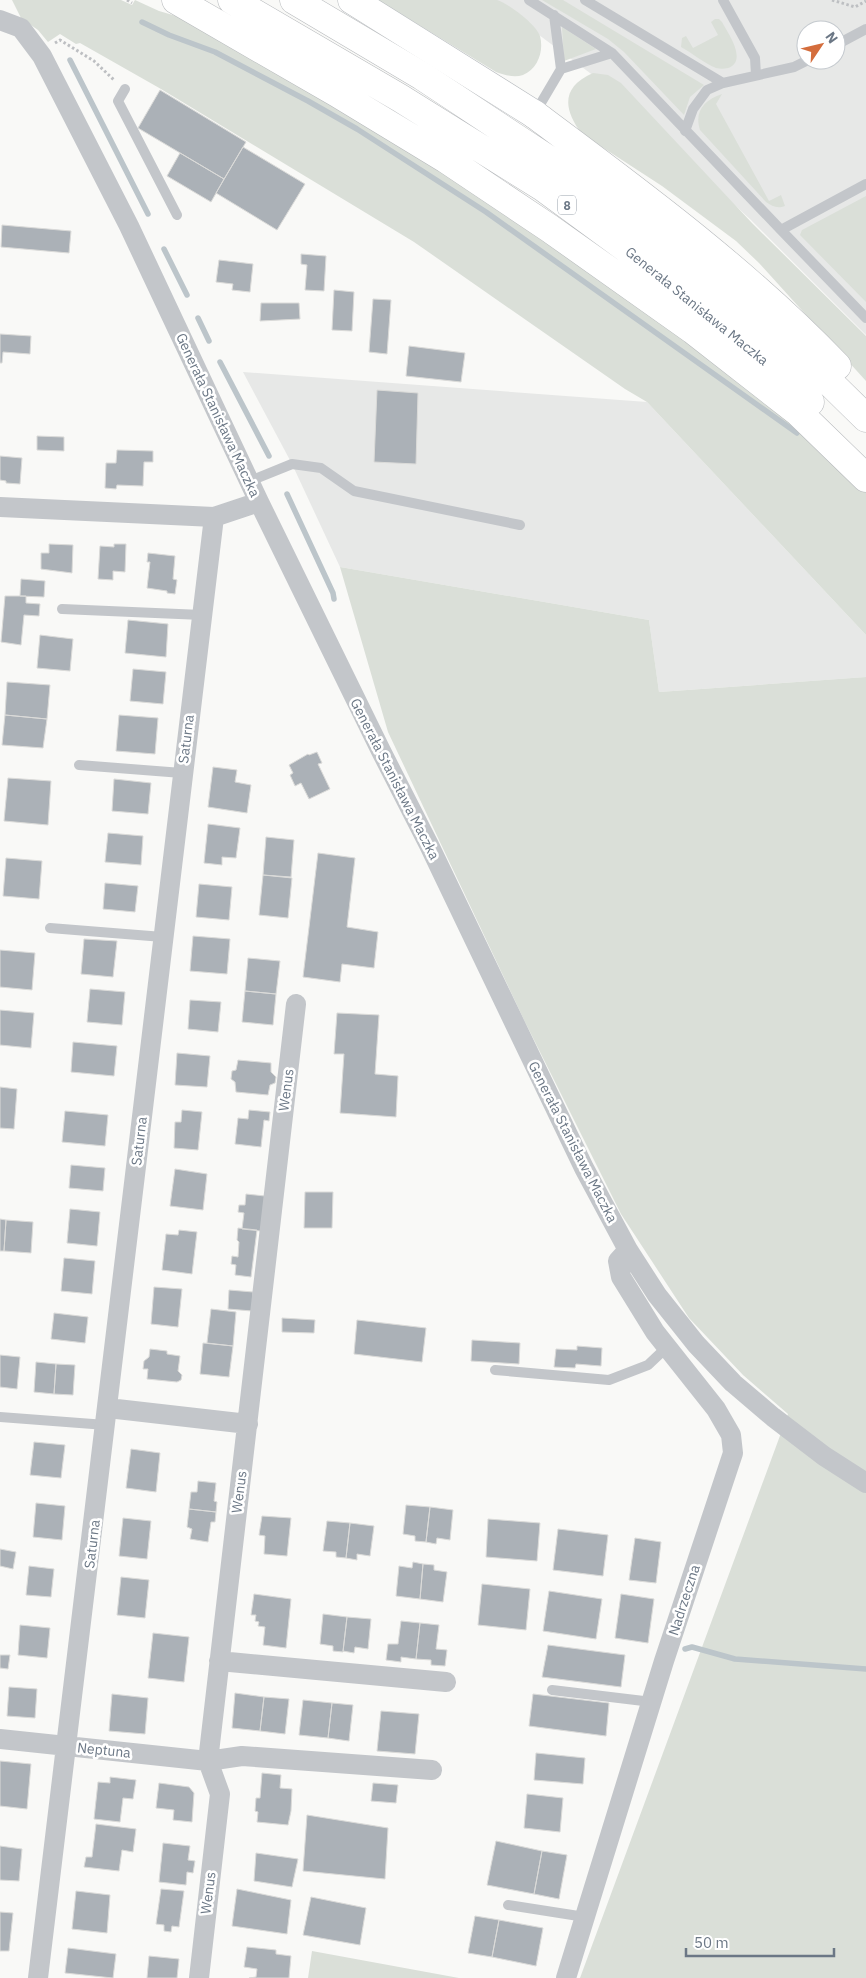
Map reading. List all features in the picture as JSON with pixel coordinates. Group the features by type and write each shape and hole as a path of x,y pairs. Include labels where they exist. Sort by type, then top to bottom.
{"main road":[{"path":"176,0 338,93 446,159 549,228 693,330 798,412 866,478"},
{"name":"Generała Stanisława Maczka","path":"232,0 400,98 559,200 668,279 788,380 866,459"},
{"name":"Generała Stanisława Maczka","path":"294,0 422,76 584,183 703,272 816,369 866,418"},
{"path":"352,0 534,114 658,206 712,250 801,329 866,396"}],"street":[{"name":"Generała Stanisława Maczka","path":"0,20 21,28 40,53 128,226 259,502 429,845 584,1168 628,1250 657,1295 696,1344 733,1383 824,1456 866,1483"},
{"path":"0,507 214,517 259,502"},
{"name":"Saturna","path":"38,1978 214,517"},
{"name":"Wenus","path":"198,1978 220,1794 208,1761 296,1004"},
{"name":"Nadrzeczna","path":"566,1978 652,1702 733,1453 731,1436 716,1409 655,1332 621,1276 618,1261 628,1250"},
{"path":"107,1416 248,1424"},
{"path":"219,1661 446,1682"},
{"name":"Neptuna","path":"0,1739 208,1761 242,1756 432,1770"}],"lane":[{"path":"529,0 612,53 684,131 866,318"},
{"path":"586,0 723,83"},
{"path":"723,0 754,58 756,75"},
{"path":"534,114 560,69 554,15"},
{"path":"846,40 866,29"},
{"path":"560,69 612,53"},
{"path":"684,131 693,109 707,90 723,83 796,65"},
{"path":"125,89 118,101 177,215"},
{"path":"781,230 866,184"},
{"path":"250,481 292,464 321,468 354,492 520,525"},
{"path":"62,609 202,615"},
{"path":"79,765 182,773"},
{"path":"50,928 163,936"},
{"path":"495,1370 609,1380 648,1365 667,1347"},
{"path":"0,1417 107,1416"},
{"path":"552,1690 652,1702"},
{"path":"508,1905 585,1917"}],"path":[{"path":"127,0 132,2"},
{"path":"832,0 855,7 866,0"},
{"path":"40,53 60,40 94,61 109,75"}],"shaded area":[{"path":"12,0 121,0 132,5 135,0 159,11 183,18 464,184 737,375 829,452 866,491 866,635 647,402 625,389 414,242 161,89 80,43 76,44 60,34 48,42 38,30 21,18"},
{"path":"378,0 497,0 522,15 537,31 541,42 539,59 533,68 520,76 496,72"},
{"path":"462,0 866,0 866,335 751,220 598,79 531,29"},
{"path":"542,0 563,0 704,85 690,97 684,115 624,52 608,39"},
{"path":"719,19 722,22 735,46 736,59 734,64 728,68 716,68 681,47 682,38 686,36 693,48 718,35 711,22"},
{"path":"562,27 596,49 564,61"},
{"path":"593,73 608,75 621,83 751,222 866,336 866,381 759,263 736,241 662,186 582,134 571,116 568,99 575,85"},
{"path":"722,94 716,104 769,201 781,195 785,206 775,207 766,202 700,130 698,118 702,108 710,100"},
{"path":"866,196 866,302 800,235 802,230"},
{"path":"243,372 647,402 866,635 866,677 659,692 649,620 340,567 292,464"},
{"path":"340,567 649,620 659,692 866,677 866,1978 580,1978 788,1414 743,1375 689,1318 621,1214 525,1022 388,732"},
{"path":"312,1951 459,1978 308,1978"}],"building":[{"path":"160,90 246,142 224,179 138,128"},
{"path":"243,147 305,184 277,230 216,193"},
{"path":"180,153 224,179 211,202 167,176"},
{"path":"2,225 71,231 69,253 1,247"},
{"path":"301,254 326,256 324,291 305,290 307,265 301,264"},
{"path":"219,260 253,264 250,292 232,290 233,284 216,282"},
{"path":"334,290 354,292 352,331 332,330"},
{"path":"373,299 391,300 387,354 369,352"},
{"path":"261,303 299,303 300,319 260,321"},
{"path":"0,334 31,336 30,354 3,352 2,363 0,363"},
{"path":"409,346 465,353 461,382 406,376"},
{"path":"377,390 418,393 416,464 374,462"},
{"path":"37,436 64,437 64,451 37,450"},
{"path":"117,450 153,451 153,462 144,462 143,486 117,485 116,489 105,488 106,463 116,463"},
{"path":"0,456 22,458 20,484 6,483 6,481 0,480"},
{"path":"49,544 73,545 72,573 41,569 41,553 49,553"},
{"path":"114,544 126,544 125,572 113,571 113,580 98,579 100,546 114,547"},
{"path":"148,553 175,556 173,579 177,580 175,594 147,588 150,562 147,562"},
{"path":"21,579 45,581 44,597 20,596"},
{"path":"5,596 26,596 26,603 40,604 39,616 24,615 21,645 1,642"},
{"path":"128,620 168,624 166,657 125,653"},
{"path":"40,635 73,639 70,671 37,668"},
{"path":"133,669 166,672 163,704 130,701"},
{"path":"7,682 50,685 47,719 5,715"},
{"path":"5,715 47,719 43,748 2,745"},
{"path":"119,715 158,718 155,754 116,751"},
{"path":"317,752 322,763 318,764 330,789 309,799 301,783 295,786 290,775 293,773 289,765 308,754"},
{"path":"213,767 237,770 235,782 251,785 247,813 208,807"},
{"path":"8,778 51,781 48,825 4,821"},
{"path":"114,779 151,783 148,814 112,811"},
{"path":"208,824 240,828 236,858 222,857 222,865 204,863"},
{"path":"108,833 143,836 141,865 105,862"},
{"path":"266,837 294,840 291,877 263,875"},
{"path":"318,853 355,858 347,927 378,932 374,968 342,964 340,982 303,977"},
{"path":"6,858 42,861 39,899 3,896"},
{"path":"263,875 292,878 288,918 259,915"},
{"path":"105,883 138,886 135,912 103,909"},
{"path":"199,884 232,887 229,920 196,917"},
{"path":"193,936 230,939 227,974 190,971"},
{"path":"84,939 117,941 113,977 81,974"},
{"path":"0,950 35,953 32,990 0,987"},
{"path":"248,958 280,961 276,994 245,991"},
{"path":"90,989 125,992 122,1025 87,1022"},
{"path":"245,991 276,994 273,1025 242,1022"},
{"path":"190,1000 221,1002 218,1032 188,1029"},
{"path":"0,1010 34,1013 31,1048 0,1045"},
{"path":"337,1013 379,1015 375,1074 398,1076 396,1117 340,1113 344,1054 334,1054"},
{"path":"73,1042 117,1046 114,1076 71,1072"},
{"path":"177,1053 210,1056 207,1087 175,1085"},
{"path":"238,1060 271,1063 271,1072 276,1077 275,1083 270,1085 268,1095 236,1092 235,1082 231,1079 232,1071 236,1070"},
{"path":"0,1087 17,1089 14,1129 0,1128"},
{"path":"182,1110 202,1112 198,1150 174,1148 175,1122 181,1122"},
{"path":"249,1110 270,1112 269,1121 264,1120 261,1147 235,1144 238,1118 248,1119"},
{"path":"65,1111 108,1115 105,1146 62,1142"},
{"path":"71,1165 105,1168 103,1191 69,1188"},
{"path":"175,1169 207,1174 203,1210 170,1206"},
{"path":"305,1192 333,1192 332,1228 304,1228"},
{"path":"246,1194 265,1196 261,1231 242,1229 244,1213 238,1212 239,1205 245,1205"},
{"path":"70,1209 100,1212 97,1246 67,1243"},
{"path":"0,1219 6,1220 4,1251 0,1251"},
{"path":"6,1220 33,1222 31,1253 4,1251"},
{"path":"238,1228 257,1230 251,1277 235,1275 236,1265 231,1264 232,1256 238,1257"},
{"path":"179,1230 197,1232 192,1274 162,1270 166,1234 178,1235"},
{"path":"64,1258 95,1261 92,1294 61,1291"},
{"path":"154,1287 182,1289 178,1327 151,1324"},
{"path":"229,1290 253,1292 252,1311 228,1309"},
{"path":"211,1309 236,1312 233,1346 207,1343"},
{"path":"54,1313 88,1317 85,1343 51,1339"},
{"path":"282,1318 315,1320 314,1333 282,1332"},
{"path":"357,1320 426,1328 422,1362 354,1354"},
{"path":"472,1340 520,1343 519,1364 471,1361"},
{"path":"203,1343 233,1346 229,1377 200,1374"},
{"path":"577,1346 602,1348 601,1366 576,1364 575,1368 554,1367 556,1349 577,1350"},
{"path":"150,1349 167,1351 167,1354 180,1356 178,1371 182,1375 181,1380 177,1382 147,1379 148,1369 143,1369 144,1361 149,1357"},
{"path":"0,1355 20,1357 17,1389 0,1387"},
{"path":"36,1362 56,1364 54,1394 34,1392"},
{"path":"56,1364 75,1365 73,1395 54,1394"},
{"path":"34,1442 65,1445 61,1478 30,1475"},
{"path":"131,1449 160,1453 156,1492 126,1488"},
{"path":"198,1481 216,1483 214,1501 217,1502 216,1512 189,1509 191,1492 197,1492"},
{"path":"36,1503 65,1506 62,1540 33,1537"},
{"path":"406,1505 430,1507 426,1542 415,1541 415,1536 403,1534"},
{"path":"430,1507 453,1510 450,1540 437,1538 436,1544 426,1542"},
{"path":"189,1509 216,1512 215,1522 211,1522 208,1542 190,1539 192,1529 187,1527"},
{"path":"262,1516 291,1518 287,1556 264,1554 265,1536 259,1535"},
{"path":"123,1518 151,1521 147,1559 119,1556"},
{"path":"488,1519 540,1523 537,1561 486,1557"},
{"path":"327,1521 350,1523 346,1558 336,1557 336,1552 323,1551"},
{"path":"350,1523 374,1526 370,1556 357,1554 357,1560 346,1558"},
{"path":"558,1529 608,1535 603,1576 553,1570"},
{"path":"635,1538 661,1542 656,1583 629,1580"},
{"path":"0,1549 16,1552 13,1569 0,1566"},
{"path":"413,1562 423,1564 420,1599 396,1596 399,1566 412,1568"},
{"path":"423,1564 434,1565 434,1570 447,1572 443,1602 420,1599"},
{"path":"29,1566 54,1569 51,1597 26,1595"},
{"path":"121,1577 149,1580 145,1618 117,1615"},
{"path":"482,1584 530,1589 526,1630 478,1625"},
{"path":"549,1591 602,1599 596,1639 543,1631"},
{"path":"254,1594 291,1599 286,1648 263,1645 265,1627 258,1626 259,1622 255,1621 256,1615 251,1615"},
{"path":"621,1594 654,1599 648,1643 615,1638"},
{"path":"323,1614 347,1617 343,1652 333,1651 333,1646 320,1644"},
{"path":"347,1617 371,1619 368,1649 355,1647 354,1653 343,1651"},
{"path":"401,1621 420,1623 416,1659 401,1657 401,1662 386,1660 388,1644 398,1644"},
{"path":"420,1623 439,1625 436,1649 447,1650 445,1666 431,1665 431,1660 416,1659"},
{"path":"20,1625 50,1628 47,1658 18,1655"},
{"path":"153,1633 189,1637 184,1682 148,1678"},
{"path":"548,1645 625,1655 621,1687 542,1677"},
{"path":"0,1655 10,1655 8,1669 0,1668"},
{"path":"9,1687 37,1689 35,1718 7,1716"},
{"path":"235,1693 264,1697 260,1731 232,1728"},
{"path":"112,1694 148,1698 145,1734 109,1731"},
{"path":"533,1694 609,1703 606,1736 529,1726"},
{"path":"264,1697 289,1699 285,1734 260,1731"},
{"path":"303,1700 332,1703 328,1738 299,1735"},
{"path":"332,1703 353,1705 349,1741 328,1738"},
{"path":"381,1711 419,1714 415,1754 377,1751"},
{"path":"536,1753 585,1758 583,1784 534,1780"},
{"path":"0,1761 31,1764 27,1809 0,1806"},
{"path":"262,1773 281,1775 280,1788 292,1789 288,1825 257,1822 258,1812 255,1811 256,1798 260,1798"},
{"path":"110,1777 136,1780 133,1799 123,1798 120,1822 94,1819 98,1782 110,1783"},
{"path":"159,1783 189,1787 194,1793 192,1822 173,1820 174,1810 156,1808"},
{"path":"373,1783 398,1785 396,1803 371,1801"},
{"path":"527,1794 563,1798 560,1832 524,1828"},
{"path":"307,1815 388,1828 385,1879 303,1871"},
{"path":"96,1824 136,1829 133,1852 122,1850 119,1871 84,1867 86,1857 92,1857"},
{"path":"496,1841 542,1851 534,1894 487,1885"},
{"path":"163,1843 190,1846 188,1860 195,1861 193,1873 187,1872 186,1885 159,1882"},
{"path":"0,1846 22,1849 19,1881 0,1880"},
{"path":"542,1851 567,1855 559,1899 534,1894"},
{"path":"256,1853 298,1859 292,1887 254,1881"},
{"path":"161,1889 184,1891 179,1927 172,1926 171,1932 164,1931 164,1925 156,1924"},
{"path":"237,1889 291,1900 287,1934 232,1926"},
{"path":"76,1891 110,1895 107,1933 72,1929"},
{"path":"311,1897 366,1908 360,1945 303,1935"},
{"path":"0,1912 13,1913 9,1951 0,1951"},
{"path":"475,1916 499,1920 492,1957 468,1953"},
{"path":"499,1920 543,1928 536,1966 492,1957"},
{"path":"247,1947 276,1950 276,1954 291,1956 289,1978 249,1978 256,1977 257,1969 244,1967"},
{"path":"68,1948 116,1954 113,1978 65,1973"},
{"path":"149,1956 179,1959 177,1978 147,1978"}],"waterway":[{"path":"142,22 169,35 215,52 357,129 486,212 797,433"},
{"path":"70,60 148,214"},
{"path":"164,249 187,295"},
{"path":"198,318 209,341"},
{"path":"220,362 269,456"},
{"path":"287,494 333,593 334,599"},
{"path":"685,1649 692,1647 735,1659 866,1669"}]}
